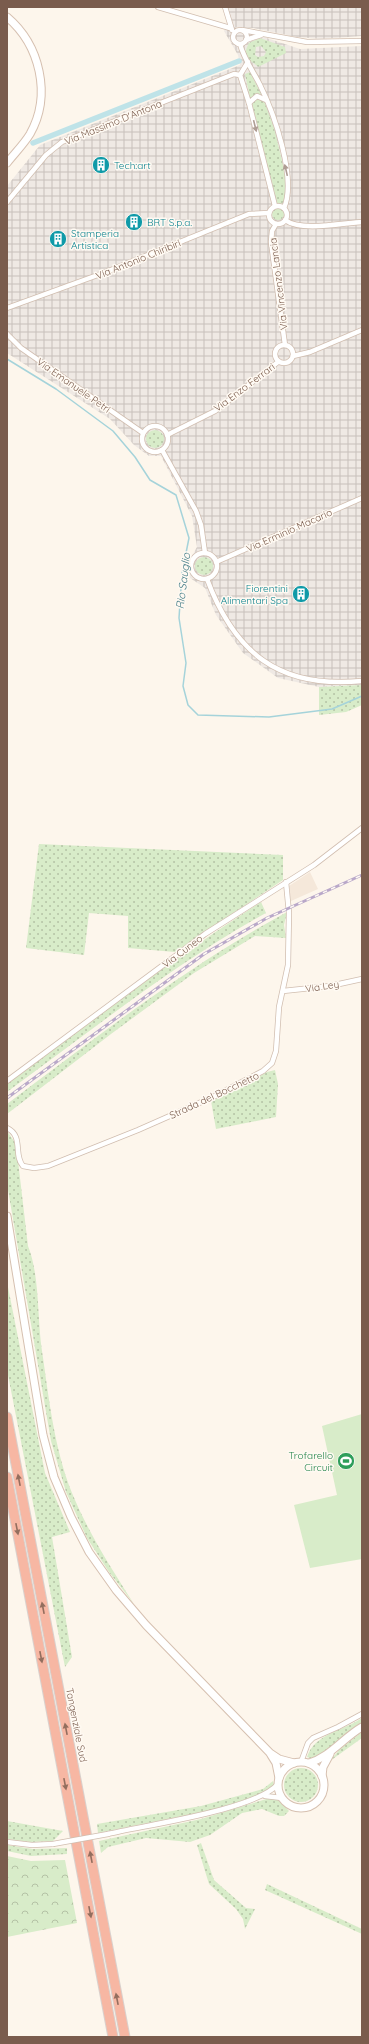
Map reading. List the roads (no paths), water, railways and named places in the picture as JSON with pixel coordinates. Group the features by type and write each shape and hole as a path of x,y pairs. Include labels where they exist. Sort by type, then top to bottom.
{"highway":[{"name":"Tangenziale Sud","path":"7,1418 125,2037"},
{"path":"7,1477 113,2037"}],"street":[{"path":"158,7 230,28 234,32 234,41 240,44 266,100 277,130 288,177 289,194 284,208 287,216 281,223 276,224 271,221 269,213 275,206"},
{"path":"225,7 230,28"},
{"path":"7,17 20,29 35,54 40,76 41,90 40,104 30,134 7,163"},
{"path":"234,32 242,30 307,42 362,41"},
{"path":"242,30 246,34 246,40"},
{"path":"240,44 252,36 264,34"},
{"path":"248,62 240,75 249,103 275,206"},
{"name":"Via Massimo D'Antona","path":"7,202 46,155 62,142 227,76 234,74 240,75"},
{"path":"249,103 257,96 266,100"},
{"path":"275,206 284,208"},
{"name":"Via Antonio Chiribiri","path":"7,308 106,272 249,214 269,213"},
{"path":"285,220 290,224 300,226 362,222"},
{"name":"Via Vincenzo Lancia","path":"276,224 272,231 271,242 285,345"},
{"path":"293,356 290,348 285,345 279,346 275,350 275,356 278,362 283,364 288,362 293,356 310,352 362,330"},
{"name":"Via Emanuele Petri","path":"7,334 21,348 143,433"},
{"name":"Via Enzo Ferrari","path":"167,435 215,411 278,362"},
{"path":"153,426 162,428 167,435 167,443 162,450 154,452 146,449 142,442 143,433 145,430 153,426"},
{"path":"162,450 196,511 201,525 205,553"},
{"name":"Via Erminio Macario","path":"216,562 362,498"},
{"path":"205,553 212,556 216,562 217,566 214,575 207,579 195,576 190,568 194,557 205,553"},
{"path":"207,579 223,617 230,629 239,640 259,658 283,672 311,681 343,683 362,682"},
{"name":"Via Cuneo","path":"7,1081 205,934 314,865 362,828"},
{"name":"Strada del Bocchetto","path":"7,1128 17,1137 21,1163 27,1168 48,1166 138,1130 214,1096 263,1071 272,1063 276,1052 279,1008 288,965 289,907 286,882"},
{"name":"Via Ley","path":"283,991 330,986 362,979"},
{"path":"7,1216 43,1435 54,1476 71,1517 89,1552 116,1590 146,1626 270,1753 279,1759 309,1763 324,1757 342,1741 362,1727"},
{"path":"264,1796 278,1781 287,1766 298,1762 313,1738 362,1714"},
{"path":"7,1842 32,1845 53,1844 203,1814 264,1796 282,1798 294,1806 309,1806 320,1798 323,1791 322,1776 325,1764 332,1751"},
{"path":"270,1753 276,1763 282,1798"},
{"path":"309,1763 316,1768 322,1776"}],"waterway":[{"path":"33,143 239,61"},
{"name":"Rio Sauglio","path":"7,359 56,389 113,431 135,457 150,480 176,495 189,538 182,573 179,618 186,663 183,686 188,705 198,715 269,717 332,709 362,696"}],"railway":[{"path":"7,1098 204,954 267,918 362,875"}],"place":[{"name":"Tech:art","path":"101,165"},
{"name":"BRT S.p.a.","path":"134,222"},
{"name":"Stamperia Artistica","path":"58,239"},
{"name":"Fiorentini Alimentari Spa","path":"301,594"},
{"name":"Trofarello Circuit","path":"346,1461"}]}
